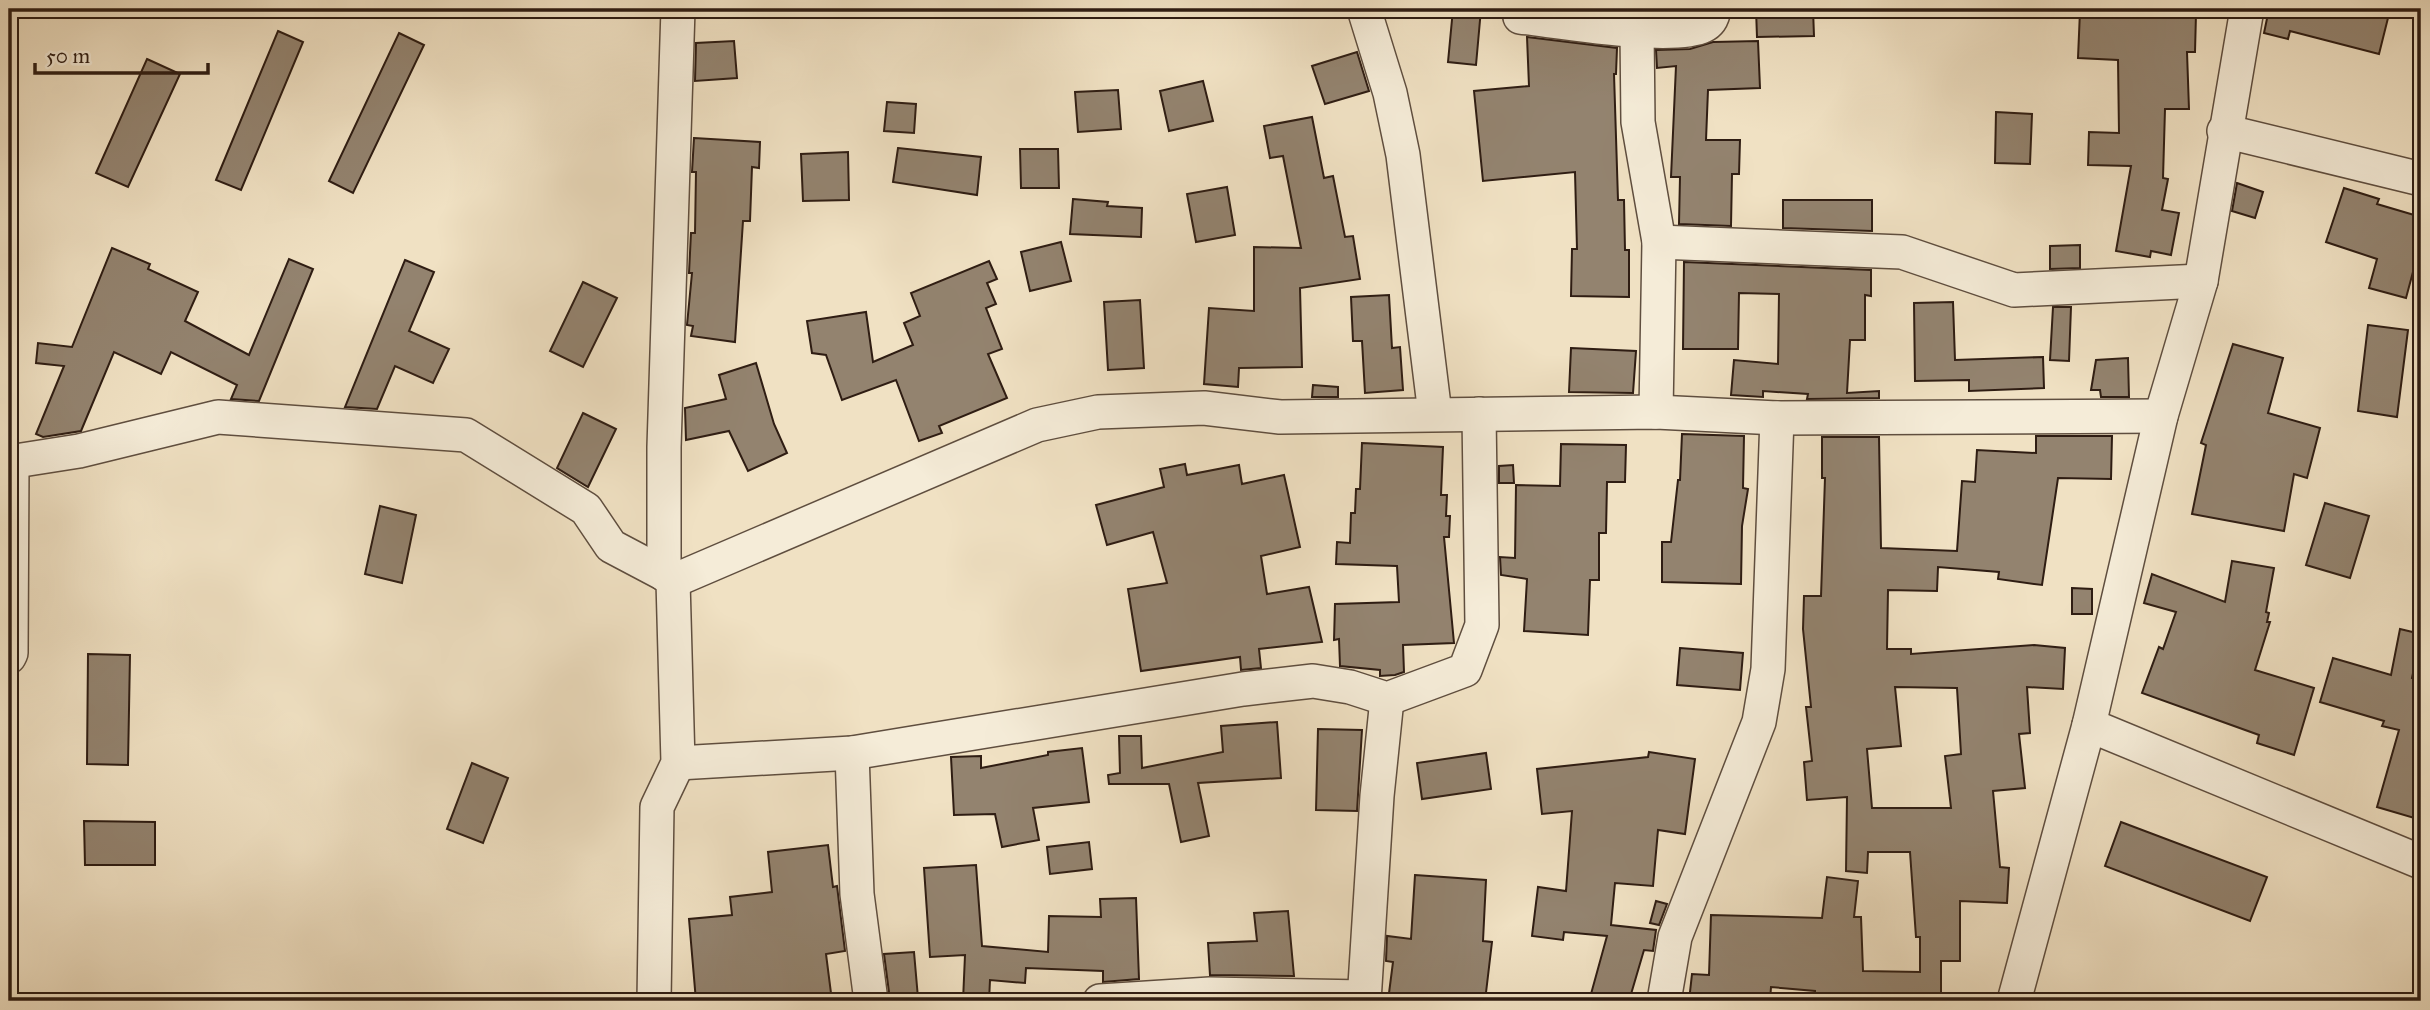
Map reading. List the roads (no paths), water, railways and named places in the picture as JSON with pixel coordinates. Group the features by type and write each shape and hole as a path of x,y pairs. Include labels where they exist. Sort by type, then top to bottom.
{"street":[{"path":"654,1001 657,807 678,763 664,447 678,9"},
{"path":"1364,9 1390,93 1403,155 1435,414"},
{"path":"1520,17 1637,31 1703,26 1712,18 1714,9"},
{"path":"2014,1001 2089,724 2161,416 2201,281 2224,131 2247,9"},
{"path":"1637,31 1638,122 1659,243 1656,412"},
{"path":"2224,131 2421,178"},
{"path":"1659,243 1902,252 2014,290 2201,281"},
{"path":"668,578 1037,425 1098,412 1204,408 1280,417 1656,412 1777,418 2161,416"},
{"path":"678,763 852,753 1243,689 1312,681 1350,687 1387,699 1465,670 1482,625 1479,414"},
{"path":"9,657 11,462 79,451 218,417 466,435 586,509 611,545 668,578"},
{"path":"1664,1001 1675,937 1759,722 1768,669 1777,418"},
{"path":"1100,1001 1210,994 1364,999 1377,796 1387,699"},
{"path":"2089,724 2421,862"},
{"path":"852,753 857,894 871,1001"}]}
